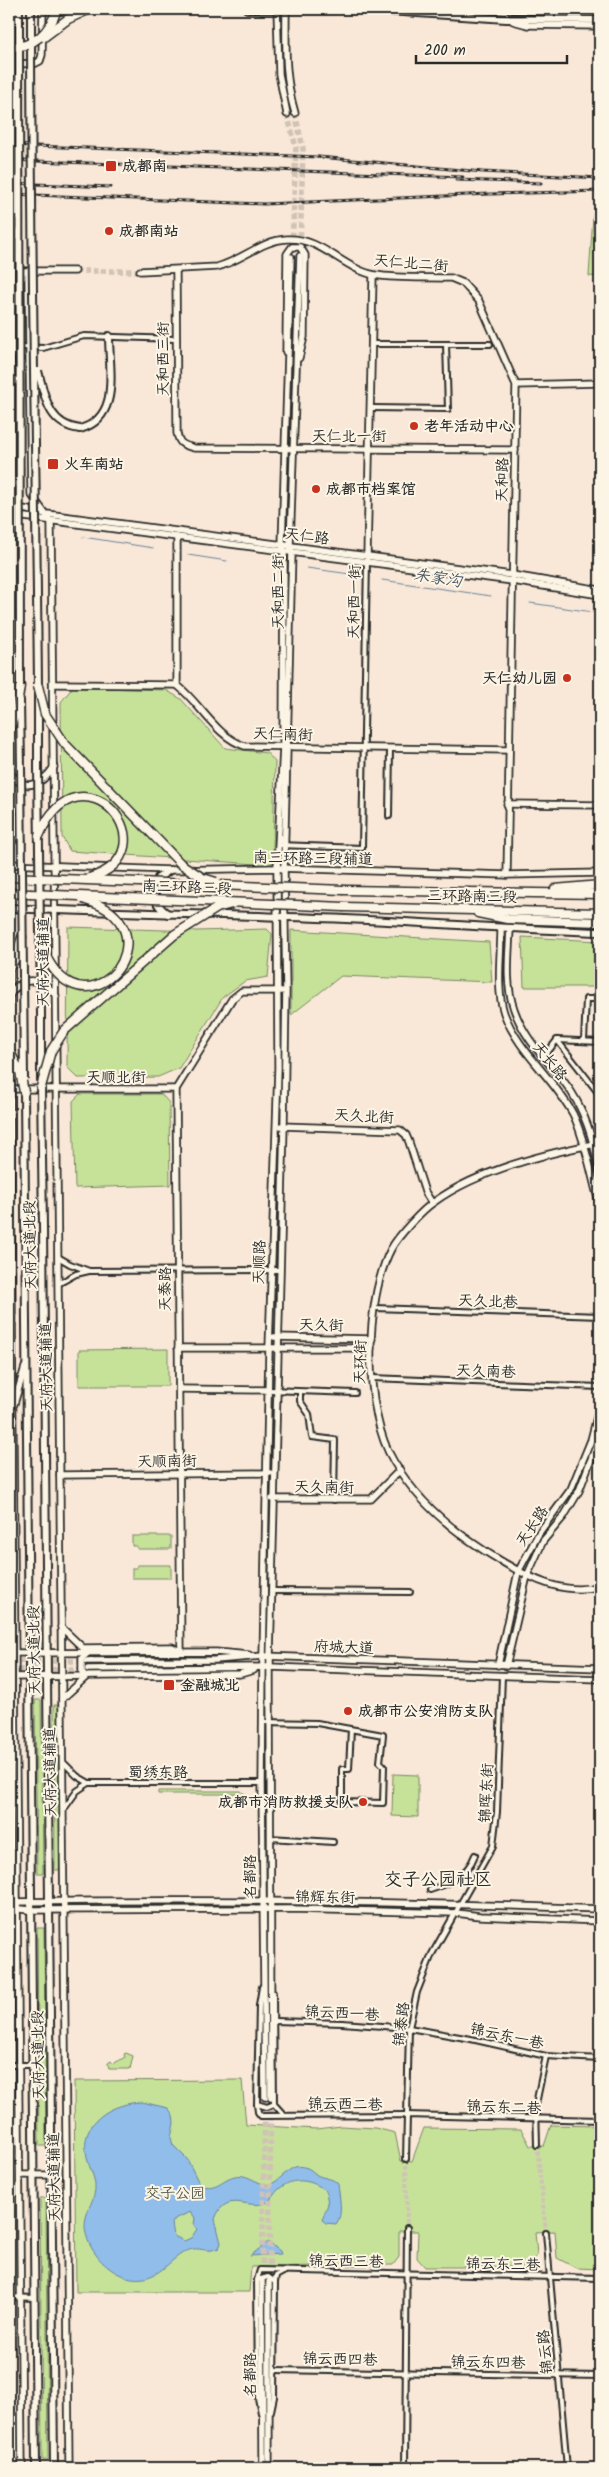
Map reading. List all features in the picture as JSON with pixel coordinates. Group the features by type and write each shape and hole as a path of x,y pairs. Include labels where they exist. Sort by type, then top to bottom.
{"highway":[{"path":"36,42 48,29 57,9"},
{"path":"9,47 25,46 36,42 68,19 90,9"},
{"path":"9,730 16,712 20,686"},
{"path":"38,686 45,714 65,744 182,864 203,878 225,885"},
{"path":"39,836 51,812 62,803 72,799 97,799 114,810 124,828 122,851 106,871 82,880"},
{"path":"9,810 15,820 22,842"},
{"name":"南三环路三段","path":"9,877 344,890"},
{"path":"530,893 600,885"},
{"name":"三环路南三段","path":"344,890 600,894"},
{"name":"南三环路三段","path":"9,893 344,906"},
{"path":"40,941 52,970 65,982 78,986 89,986 104,982 115,974 123,961 126,948 121,924 116,916 103,906 74,896"},
{"path":"41,1087 51,1050 64,1031 192,922 217,908 239,902"},
{"name":"三环路南三段","path":"344,906 600,913"},
{"path":"459,910 507,920 600,922"},
{"path":"9,968 16,957 22,937"},
{"path":"9,1050 20,1072 24,1092"}],"main road":[{"name":"天府大道北段","path":"19,9 18,360 20,686 36,2468"},
{"name":"天府大道北段","path":"31,9 31,241 35,362 54,2468"},
{"path":"247,9 306,9"},
{"path":"359,9 506,19 600,20"},
{"path":"510,9 600,12"},
{"path":"35,362 48,409 62,424 80,429 90,426 104,415 109,399 109,336"},
{"path":"9,396 18,360"},
{"path":"170,870 158,878 154,893 156,903 170,915"},
{"path":"9,908 170,915 281,916 461,924 501,929 600,932"}],"street":[{"path":"9,63 34,64 40,61 42,55 42,9"},
{"path":"277,9 279,74 287,114"},
{"path":"286,9 285,66 287,84 295,113"},
{"path":"506,19 528,25 600,26"},
{"name":"天仁北二街","path":"140,270 176,270 229,264 273,242 287,239 302,240 318,245 343,261 374,275 451,278 463,283 479,300 516,384"},
{"path":"288,371 285,341 287,254 292,247 300,247 305,255 304,337 296,373"},
{"name":"天和西二街","path":"287,548 294,449 300,256"},
{"name":"天和西二街","path":"281,869 286,747 287,449 291,257"},
{"name":"天和西三街","path":"176,270 177,433 178,441 183,445"},
{"path":"10,508 23,493 22,348 25,271 75,271"},
{"name":"天府大道辅道","path":"25,271 30,347 31,494 51,522 69,2468"},
{"name":"天和西一街","path":"282,845 362,848 374,275"},
{"path":"22,348 43,348 84,336 176,339"},
{"path":"373,344 490,344"},
{"path":"372,408 448,409 446,344"},
{"path":"516,384 600,384"},
{"name":"天和路","path":"506,875 516,384"},
{"name":"天仁北一街","path":"183,445 194,448 515,450"},
{"name":"天仁路","path":"10,508 177,535"},
{"name":"天仁路","path":"9,515 51,522 367,558 600,590"},
{"path":"53,684 177,685 177,535"},
{"name":"天仁路","path":"512,578 600,595"},
{"name":"天仁南街","path":"177,685 186,692 227,738 245,746 508,750"},
{"path":"389,816 390,749"},
{"path":"9,771 16,781 33,784 47,777 54,767"},
{"path":"508,804 600,805"},
{"name":"南三环路三段辅道","path":"9,864 170,870 281,869 506,875 600,873"},
{"name":"天顺路","path":"266,1657 274,1499 271,1473 268,1390 281,869"},
{"name":"天顺路","path":"268,1591 266,1498 271,1473 277,1390 284,1126 286,990 281,916"},
{"name":"天长路","path":"501,929 500,978 504,1012 518,1040 560,1092 574,1116 600,1206"},
{"name":"天长路","path":"510,929 508,980 514,1008 525,1034 566,1084 581,1109 597,1144 600,1171"},
{"path":"9,972 10,1273 13,1410 11,1475 15,1631 12,1653 12,1677 15,1704 16,1780 22,2468"},
{"path":"9,996 18,984 29,980 45,984 56,996"},
{"path":"176,1089 232,999 242,991 286,990"},
{"path":"584,1041 586,999 600,999"},
{"path":"543,1058 557,1040"},
{"path":"557,1040 600,1042"},
{"path":"557,1040 600,1095"},
{"name":"天顺北街","path":"9,1088 176,1089"},
{"name":"天泰路","path":"176,1089 181,1652"},
{"name":"天久北街","path":"275,1125 400,1130 410,1142 425,1192 432,1203"},
{"name":"天环街","path":"597,1144 476,1177 432,1203 391,1249 380,1281 371,1348 372,1401 389,1454 400,1470 441,1518 478,1548 527,1576 567,1589 591,1589 600,1586"},
{"path":"58,1256 70,1264 89,1271"},
{"path":"58,1284 76,1274 89,1271 279,1270"},
{"name":"天久北巷","path":"375,1308 600,1316"},
{"name":"天久街","path":"269,1338 372,1338"},
{"name":"天久街","path":"178,1348 371,1348"},
{"path":"13,1410 26,1363"},
{"name":"天久南巷","path":"372,1378 600,1387"},
{"path":"179,1389 355,1393"},
{"path":"300,1392 300,1401 310,1414 312,1438 336,1440 334,1500"},
{"name":"天长路","path":"498,1665 518,1572 539,1533 572,1489 592,1440 600,1405"},
{"name":"天长路","path":"506,1666 527,1576 543,1541 564,1516 579,1491 600,1436"},
{"name":"天久南街","path":"266,1498 371,1499 400,1470"},
{"name":"天顺南街","path":"60,1475 271,1473"},
{"path":"268,1591 410,1592"},
{"path":"61,1627 83,1648 172,1647 181,1652"},
{"path":"9,1636 15,1631"},
{"path":"86,1677 82,1672 82,1658 88,1652"},
{"path":"12,1653 228,1652 266,1657 270,1667 267,1722 271,1909 267,1972 259,2005 257,2104 267,2107 274,2104"},
{"name":"府城大道","path":"87,1661 216,1660 266,1657 600,1668"},
{"name":"名都路","path":"266,1657 263,1668 267,1722 262,1783 262,1901 267,1972 268,2097"},
{"name":"府城大道","path":"88,1669 270,1667 600,1679"},
{"path":"12,1677 240,1674 263,1668"},
{"name":"锦晖东街","path":"462,1903 493,1846 497,1810 502,1676"},
{"path":"62,1700 86,1677"},
{"path":"9,1697 15,1704"},
{"path":"267,1722 317,1723 351,1729 383,1735 380,1762 384,1766 383,1803 342,1802 342,1769 349,1769 351,1729"},
{"path":"62,1761 78,1776 89,1783 77,1791 63,1811"},
{"path":"9,1780 16,1780"},
{"name":"蜀绣东路","path":"89,1783 262,1783"},
{"path":"9,1790 16,1790"},
{"path":"270,1838 333,1842"},
{"path":"430,1890 453,1882 470,1868 475,1855"},
{"name":"锦辉东街","path":"17,1905 31,1901 270,1901 462,1903 600,1909"},
{"path":"9,1902 17,1905"},
{"name":"锦泰路","path":"406,2159 409,2028 424,1972 462,1903"},
{"path":"9,1908 17,1905"},
{"name":"锦辉东街","path":"17,1905 31,1910 271,1909 456,1913 506,1918 600,1920"},
{"path":"506,1918 504,1910 507,1906"},
{"path":"267,1972 275,2021 274,2104 283,2114"},
{"name":"锦云西一巷","path":"275,2021 409,2028"},
{"name":"锦云东一巷","path":"409,2028 471,2039 546,2056 600,2059"},
{"path":"536,2144 535,2119 546,2056"},
{"path":"9,2065 33,2065"},
{"name":"锦云西二巷","path":"257,2104 258,2112 261,2116 277,2117 283,2114 406,2115"},
{"name":"锦云东二巷","path":"406,2115 600,2120"},
{"path":"20,2175 51,2175"},
{"path":"405,2468 406,2228"},
{"name":"锦云路","path":"546,2233 567,2468"},
{"name":"锦云西三巷","path":"259,2281 260,2270 406,2272"},
{"path":"269,2468 266,2420 272,2282 276,2276 285,2271"},
{"name":"锦云东三巷","path":"406,2272 600,2278"},
{"path":"259,2281 268,2277 272,2282 274,2397 266,2420"},
{"name":"名都路","path":"259,2281 266,2420 263,2468"},
{"path":"9,2297 35,2298"},
{"name":"锦云西四巷","path":"274,2370 405,2372"},
{"name":"锦云东四巷","path":"405,2372 600,2376"},
{"path":"269,2458 274,2468"}],"green space":[{"path":"593,215 600,216 600,277 589,276"},
{"path":"73,687 166,690 181,699 225,748 267,753 275,762 271,865 70,851 62,837 61,702"},
{"path":"68,927 197,931 267,929 272,934 268,977 245,981 223,997 179,1068 158,1077 78,1078 67,1067"},
{"path":"291,930 489,942 492,982 341,976 291,1015"},
{"path":"522,937 600,941 600,987 524,987"},
{"path":"80,1094 161,1094 169,1103 170,1185 75,1188 73,1101"},
{"path":"168,1349 168,1386 79,1386 79,1350"},
{"path":"132,1536 171,1536 171,1549 137,1549 137,1546 132,1546"},
{"path":"137,1565 171,1565 171,1578 132,1578 132,1568 137,1568"},
{"path":"35,1700 41,1700 43,1873 37,1873"},
{"path":"54,1705 61,1705 62,1870 55,1870"},
{"path":"393,1774 418,1775 418,1817 392,1816"},
{"path":"158,1791 241,1791 250,1798 248,1800 240,1794 158,1794"},
{"path":"37,1928 44,1928 46,2146 39,2146"},
{"path":"124,2054 133,2056 130,2069 109,2069 108,2063 111,2061 113,2064 125,2057"},
{"path":"9,2068 12,2068 11,2160 9,2159"},
{"name":"交子公园","path":"242,2080 246,2125 317,2129 341,2126 375,2128 395,2133 401,2161 412,2161 424,2128 521,2129 530,2146 544,2146 551,2125 600,2126 600,2269 576,2268 557,2258 555,2231 535,2232 537,2255 529,2267 425,2267 417,2258 418,2231 399,2231 399,2257 393,2265 251,2267 249,2292 76,2292 74,2081"},
{"path":"40,2198 46,2198 48,2460 42,2460"}],"water":[{"path":"142,2102 168,2108 173,2115 174,2123 171,2138 173,2145 187,2159 200,2185 215,2186 230,2177 239,2175 269,2184 298,2166 310,2169 317,2175 333,2180 338,2184 340,2205 340,2216 336,2224 326,2223 322,2220 328,2204 326,2191 309,2182 290,2182 279,2189 266,2203 238,2202 225,2205 215,2219 221,2243 219,2248 188,2250 160,2271 143,2278 132,2278 109,2268 92,2249 87,2238 85,2221 94,2195 95,2185 88,2161 86,2145 88,2134 93,2124 100,2117 119,2106","holes":["191,2212 195,2218 194,2225 197,2229 191,2238 184,2241 174,2236 172,2223 176,2218"]},
{"path":"268,2242 280,2251 281,2254 250,2256"}],"waterway":[{"name":"朱家沟","path":"83,537 153,548"},
{"name":"朱家沟","path":"188,555 227,561"},
{"name":"朱家沟","path":"307,568 350,574"},
{"name":"朱家沟","path":"382,580 491,596"},
{"name":"朱家沟","path":"530,603 600,613"}],"tunnel":[{"path":"295,113 303,148 300,251"},
{"path":"287,114 296,147 292,250"},
{"path":"75,271 140,271"},
{"path":"9,1661 85,1661"},
{"path":"9,1670 87,1669"},
{"path":"262,2281 265,2097"},
{"path":"269,2282 271,2097"},
{"path":"537,2145 546,2233"},
{"path":"406,2159 407,2228"}],"railway":[{"path":"9,145 319,157 483,172 600,178"},
{"path":"9,160 463,177"},
{"path":"456,180 541,183"},
{"path":"9,183 111,187"},
{"path":"9,194 264,204 600,191"}],"place":[{"name":"成都南","path":"111,166"},
{"name":"成都南站","path":"109,231"},
{"name":"老年活动中心","path":"414,426"},
{"name":"火车南站","path":"53,464"},
{"name":"成都市档案馆","path":"316,489"},
{"name":"天仁幼儿园","path":"567,678"},
{"name":"金融城北","path":"169,1685"},
{"name":"成都市公安消防支队","path":"348,1711"},
{"name":"成都市消防救援支队","path":"363,1802"}],"district":[{"name":"交子公园社区","path":"438,1879"}]}
